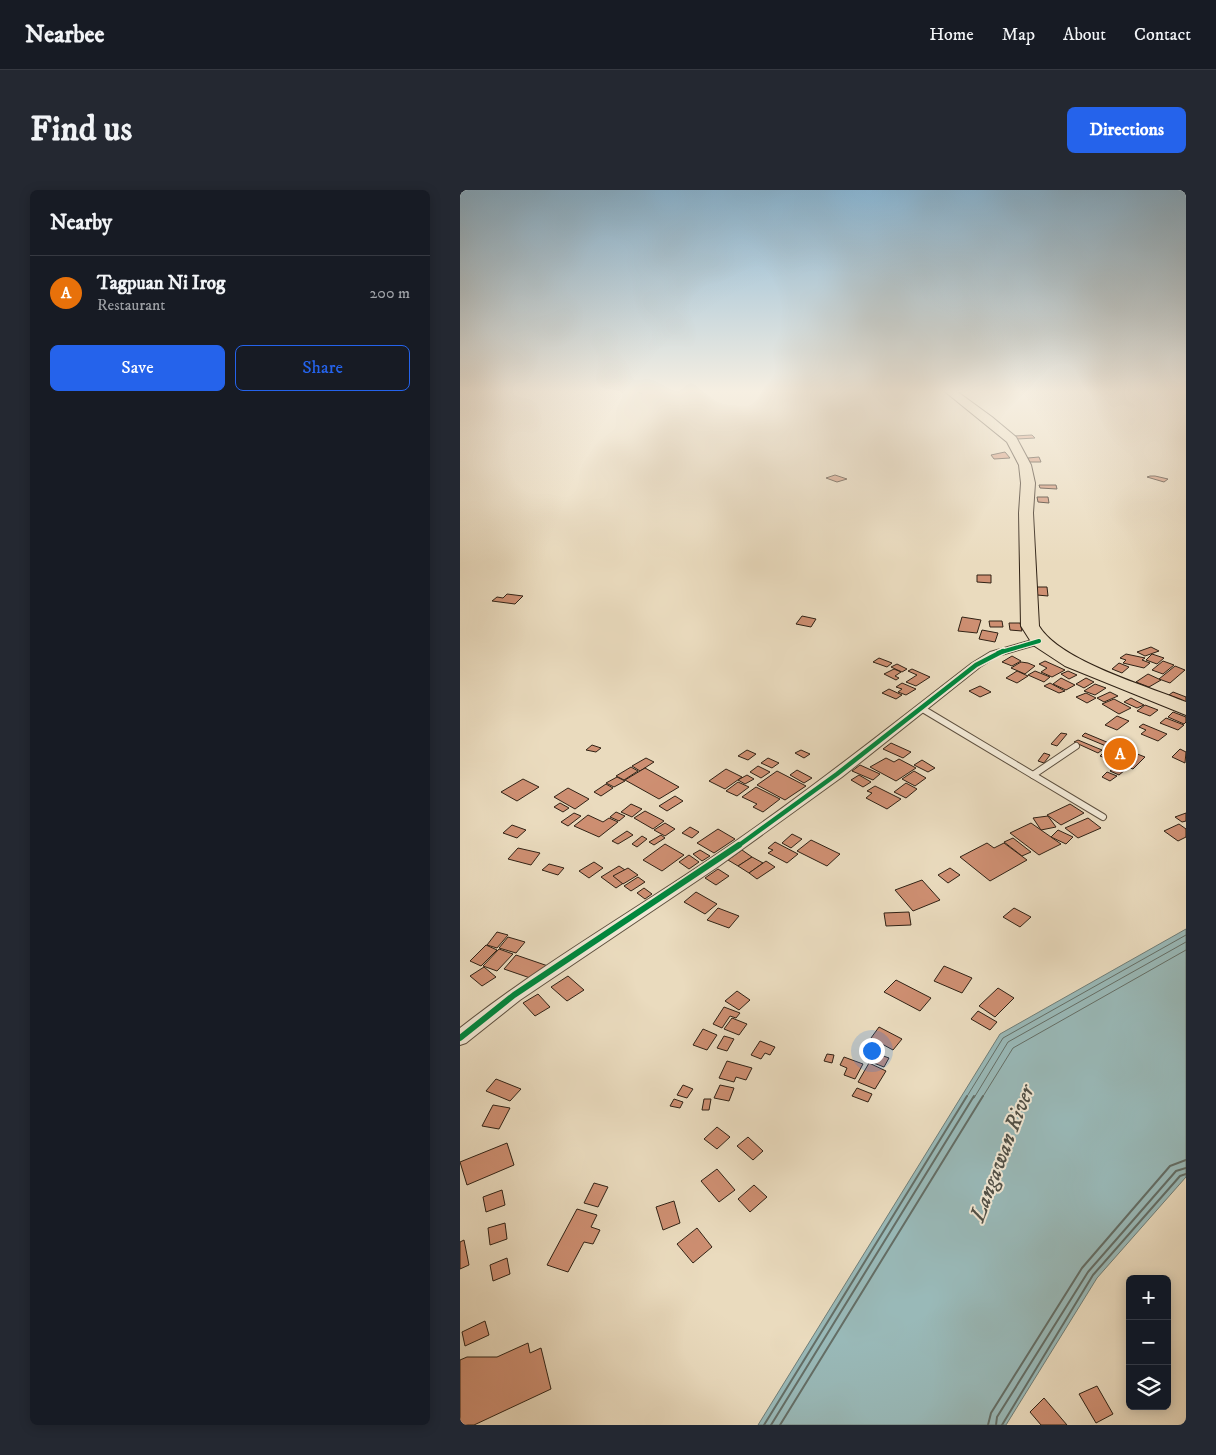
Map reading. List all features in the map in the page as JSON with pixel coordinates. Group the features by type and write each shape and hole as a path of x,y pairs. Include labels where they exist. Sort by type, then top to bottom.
{"main road":[{"path":"1016,448 1025,465 1028,483 1026,513 1029,616 1030,626 1039,641 1071,662 1186,708"}],"street":[{"path":"460,1038 514,995 714,863 837,774 953,682 994,654 1039,641"}],"lane":[{"path":"921,708 1103,817"},
{"path":"1033,775 1076,746"}],"water":[{"name":"Langawan River","path":"1186,929 1186,1177 1097,1278 1006,1425 758,1425 1000,1034"}],"building":[{"path":"1005,452 1010,458 994,459 991,455"},
{"path":"1039,457 1041,462 1029,462 1028,458"},
{"path":"835,475 847,479 837,482 826,478"},
{"path":"1147,477 1168,479 1164,482"},
{"path":"1039,485 1056,485 1057,489 1040,488"},
{"path":"1037,497 1048,497 1049,503 1038,502"},
{"path":"977,575 991,575 991,583 977,582"},
{"path":"1036,587 1047,587 1048,596 1037,595"},
{"path":"507,594 523,596 515,604 492,601 497,597 503,598"},
{"path":"802,616 816,619 811,627 796,624"},
{"path":"962,617 981,620 977,633 958,631"},
{"path":"989,621 1002,621 1003,627 990,627"},
{"path":"1009,623 1020,623 1022,631 1010,630"},
{"path":"982,630 998,633 995,642 979,639"},
{"path":"1151,647 1159,651 1145,656 1137,652"},
{"path":"1126,654 1145,658 1142,660 1150,663 1144,668 1123,663 1126,660 1120,658"},
{"path":"1152,654 1164,658 1157,664 1146,660"},
{"path":"1012,656 1021,661 1012,666 1002,662"},
{"path":"879,658 892,663 887,667 873,662"},
{"path":"1045,661 1065,670 1052,677 1041,672 1047,668 1039,664"},
{"path":"1163,661 1174,665 1163,674 1152,670"},
{"path":"1021,662 1035,666 1025,674 1011,668"},
{"path":"1119,663 1129,667 1122,673 1112,669"},
{"path":"897,664 907,669 902,672 891,667"},
{"path":"1175,666 1185,670 1170,683 1159,679"},
{"path":"894,669 901,672 895,676 899,678 896,680 884,674"},
{"path":"912,669 930,677 916,686 906,682 917,675 908,671"},
{"path":"1017,671 1028,676 1017,683 1006,678"},
{"path":"1035,671 1050,677 1044,682 1028,675"},
{"path":"1068,671 1077,675 1069,679 1061,674"},
{"path":"1148,674 1161,680 1149,687 1136,682"},
{"path":"1061,678 1075,685 1066,690 1053,684"},
{"path":"1086,678 1094,682 1084,688 1076,684"},
{"path":"902,683 916,689 906,695 898,692 902,689 896,687"},
{"path":"1050,683 1065,691 1059,693 1044,686"},
{"path":"1095,684 1106,688 1095,695 1084,691"},
{"path":"980,686 991,692 980,697 969,691"},
{"path":"889,689 902,695 896,699 882,693"},
{"path":"1110,692 1118,696 1104,702 1097,698"},
{"path":"1173,692 1186,697 1186,702 1169,695"},
{"path":"1086,693 1096,698 1087,703 1076,697"},
{"path":"1131,698 1144,705 1137,708 1124,702"},
{"path":"1114,699 1131,708 1119,714 1102,704"},
{"path":"1145,705 1158,710 1150,716 1137,711"},
{"path":"1173,712 1186,717 1186,722 1184,724 1168,717"},
{"path":"1117,716 1129,721 1117,730 1105,725"},
{"path":"1166,718 1184,725 1178,730 1160,723"},
{"path":"1143,724 1167,734 1158,741 1141,734 1146,730 1139,727"},
{"path":"1061,733 1067,734 1057,746 1051,744"},
{"path":"1085,733 1109,743 1106,746 1082,736"},
{"path":"1078,740 1102,750 1098,753 1074,742"},
{"path":"891,743 911,752 903,758 883,749"},
{"path":"1112,744 1145,757 1133,769 1100,756"},
{"path":"592,745 601,748 596,752 586,750"},
{"path":"1180,749 1186,752 1185,763 1172,757"},
{"path":"747,750 756,754 748,760 738,756"},
{"path":"801,750 810,754 804,758 795,753"},
{"path":"1044,753 1050,755 1044,763 1038,761"},
{"path":"646,758 654,762 640,771 632,766"},
{"path":"768,758 779,763 772,768 761,763"},
{"path":"886,758 894,762 899,759 916,768 896,781 870,767"},
{"path":"922,760 935,768 928,772 914,765"},
{"path":"860,765 880,774 873,780 852,771"},
{"path":"758,766 770,772 761,778 750,772"},
{"path":"1116,766 1125,770 1119,775 1110,771"},
{"path":"631,767 638,771 624,780 616,776"},
{"path":"645,768 679,787 659,799 625,780"},
{"path":"726,769 742,777 725,789 709,781"},
{"path":"797,770 812,778 804,783 790,775"},
{"path":"777,771 806,786 785,800 757,785"},
{"path":"914,771 926,778 915,786 902,779"},
{"path":"1107,772 1117,776 1110,781 1102,777"},
{"path":"747,775 754,779 745,784 738,780"},
{"path":"859,775 871,782 863,787 851,780"},
{"path":"617,777 625,781 614,787 606,783"},
{"path":"523,779 539,787 517,801 501,792"},
{"path":"738,782 749,787 737,796 726,791"},
{"path":"906,783 917,789 906,798 894,792"},
{"path":"606,784 613,788 601,796 594,792"},
{"path":"875,786 901,799 887,809 866,798 872,793 867,791"},
{"path":"756,787 780,799 763,812 753,807 757,804 742,797"},
{"path":"568,788 589,799 575,809 554,797"},
{"path":"675,796 683,801 667,811 659,806"},
{"path":"560,803 569,808 563,812 554,807"},
{"path":"631,804 642,809 632,817 621,812"},
{"path":"1070,804 1084,813 1061,825 1047,815"},
{"path":"645,811 664,821 653,829 634,818"},
{"path":"616,812 625,816 619,821 610,817"},
{"path":"574,813 581,816 568,826 561,822"},
{"path":"1186,813 1186,821 1182,822 1175,817"},
{"path":"588,815 603,822 609,818 618,822 599,837 574,826"},
{"path":"1048,816 1056,827 1041,830 1033,818"},
{"path":"1088,818 1101,828 1078,838 1065,828"},
{"path":"665,823 675,829 665,836 654,830"},
{"path":"1031,823 1061,844 1039,855 1010,833"},
{"path":"1179,824 1186,829 1186,837 1178,841 1164,831"},
{"path":"512,825 526,830 517,838 503,833"},
{"path":"690,827 699,832 692,838 682,833"},
{"path":"718,829 735,839 714,853 697,843"},
{"path":"1058,830 1073,837 1066,844 1051,837"},
{"path":"627,831 633,835 618,844 612,841"},
{"path":"792,834 802,839 791,848 782,843"},
{"path":"661,835 665,838 654,845 649,842"},
{"path":"642,836 647,839 637,847 632,844"},
{"path":"1013,838 1031,852 1022,856 1004,842"},
{"path":"811,840 840,854 827,866 797,851"},
{"path":"775,842 798,854 787,863 768,853 773,850 768,848"},
{"path":"987,843 994,848 1004,843 1027,860 990,881 960,857"},
{"path":"665,844 684,855 662,871 643,860"},
{"path":"518,848 540,853 531,865 508,859"},
{"path":"700,850 710,856 702,861 693,854"},
{"path":"742,850 752,857 738,866 728,860"},
{"path":"689,855 699,862 689,869 679,862"},
{"path":"752,857 763,863 749,873 738,866"},
{"path":"766,861 775,867 757,879 749,873"},
{"path":"594,862 603,868 589,878 579,871"},
{"path":"549,864 564,868 558,875 542,870"},
{"path":"619,866 634,876 616,888 601,877"},
{"path":"628,868 638,875 623,884 613,876"},
{"path":"950,868 960,875 948,883 938,875"},
{"path":"718,869 729,876 716,885 705,878"},
{"path":"638,877 645,882 631,891 624,886"},
{"path":"922,880 940,900 913,911 895,890"},
{"path":"644,888 652,894 645,899 637,893"},
{"path":"696,892 717,904 705,914 684,902"},
{"path":"718,908 739,916 729,928 707,920"},
{"path":"1014,908 1031,917 1020,927 1003,917"},
{"path":"909,912 911,925 886,926 884,913"},
{"path":"497,932 508,935 497,948 487,945"},
{"path":"508,937 525,942 516,953 499,948"},
{"path":"486,945 497,950 481,966 470,961"},
{"path":"499,949 513,954 497,971 483,966"},
{"path":"516,955 548,966 536,980 504,969"},
{"path":"944,966 972,978 962,993 934,981"},
{"path":"484,967 496,977 482,986 470,976"},
{"path":"568,976 584,990 567,1001 551,987"},
{"path":"896,980 931,998 920,1011 884,992"},
{"path":"998,988 1014,998 995,1017 979,1006"},
{"path":"737,991 750,1000 739,1010 725,1001"},
{"path":"538,994 550,1007 535,1016 523,1003"},
{"path":"724,1007 740,1013 736,1018 730,1016 722,1028 713,1024"},
{"path":"978,1011 997,1022 990,1030 971,1019"},
{"path":"732,1018 747,1024 739,1035 724,1029"},
{"path":"879,1027 902,1039 893,1050 871,1038"},
{"path":"703,1029 717,1035 707,1050 693,1045"},
{"path":"724,1036 734,1039 727,1051 717,1048"},
{"path":"760,1041 775,1047 770,1055 765,1053 761,1059 751,1055"},
{"path":"875,1053 889,1058 884,1067 871,1062"},
{"path":"827,1054 834,1055 832,1063 824,1061"},
{"path":"844,1057 863,1064 855,1079 844,1075 847,1068 840,1065"},
{"path":"727,1061 752,1068 746,1080 736,1077 734,1082 719,1078"},
{"path":"869,1063 886,1071 875,1089 858,1082"},
{"path":"496,1079 521,1089 510,1101 486,1091"},
{"path":"683,1085 693,1089 687,1098 677,1095"},
{"path":"720,1085 734,1088 729,1101 714,1098"},
{"path":"857,1088 872,1094 868,1102 852,1096"},
{"path":"674,1099 683,1102 680,1108 670,1106"},
{"path":"704,1099 711,1099 709,1110 702,1110"},
{"path":"493,1105 510,1108 499,1129 482,1126"},
{"path":"717,1127 730,1137 717,1149 704,1139"},
{"path":"748,1137 763,1151 753,1160 737,1146"},
{"path":"507,1143 514,1165 467,1185 460,1162"},
{"path":"717,1169 735,1190 719,1202 701,1181"},
{"path":"594,1183 608,1187 598,1207 584,1203"},
{"path":"754,1185 767,1197 750,1212 738,1199"},
{"path":"502,1190 505,1205 486,1212 483,1197"},
{"path":"674,1201 680,1223 663,1230 656,1207"},
{"path":"577,1209 597,1215 591,1227 600,1230 593,1244 584,1242 568,1272 547,1265"},
{"path":"505,1223 507,1239 490,1245 488,1228"},
{"path":"697,1228 712,1247 693,1263 677,1244"},
{"path":"464,1240 469,1265 460,1269 460,1242"},
{"path":"507,1258 510,1274 493,1281 490,1265"},
{"path":"485,1321 489,1335 465,1346 462,1332"},
{"path":"528,1343 530,1353 541,1348 551,1389 474,1425 460,1425 460,1360 467,1357 497,1357"},
{"path":"1097,1386 1113,1414 1096,1423 1079,1394"},
{"path":"1044,1398 1067,1425 1041,1425 1030,1412"}],"cycle path":[{"path":"460,1038 514,995 714,863 837,774 976,665 994,654 1039,641"}],"place":[{"name":"Tagpuan Ni Irog","path":"1120,754"}]}
